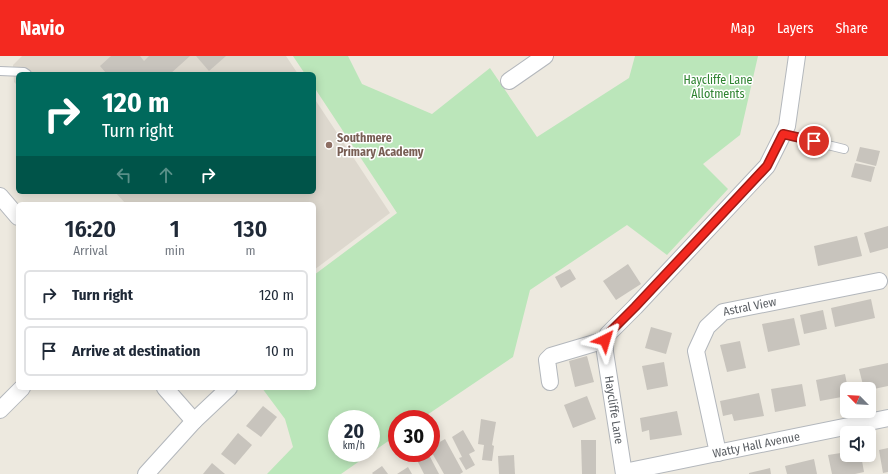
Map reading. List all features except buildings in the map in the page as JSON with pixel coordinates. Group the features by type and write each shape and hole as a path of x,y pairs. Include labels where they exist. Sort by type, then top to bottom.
{"street":[{"path":"508,80 545,56"},
{"path":"550,382 547,360 551,356 605,340 608,334 640,302 767,166 787,126 797,56"},
{"path":"0,196 16,215"},
{"name":"Astral View","path":"718,453 696,351 707,327 723,312 879,281"},
{"name":"Haycliffe Lane","path":"605,340 605,352 624,473"},
{"path":"0,410 20,390"},
{"path":"167,390 194,421"},
{"path":"146,474 194,421 227,390"},
{"name":"Watty Hall Avenue","path":"624,473 888,418"}],"lane":[{"path":"0,72 16,72"},
{"path":"783,134 844,149"}],"shaded area":[{"path":"22,56 286,56 297,72 16,72 16,84 14,82 13,65"},
{"name":"Southmere Primary Academy","path":"316,101 390,213 316,268 316,202 124,202 117,194 316,194"}],"green space":[{"name":"Haycliffe Lane Allotments","path":"293,56 348,56 362,84 432,114 490,68 537,137 629,78 635,56 758,56 740,135 703,164 728,189 667,255 627,225 530,290 513,357 434,410 388,410 388,441 380,447 380,410 328,410 328,462 358,462 341,474 267,474 293,447 285,419 263,390 316,390 316,274 397,213 316,90 316,72 304,72"}],"place":[{"name":"Southmere Primary Academy","path":"329,145"}],"route":[{"path":"605,340 608,334 767,166 783,134 814,141"}]}
